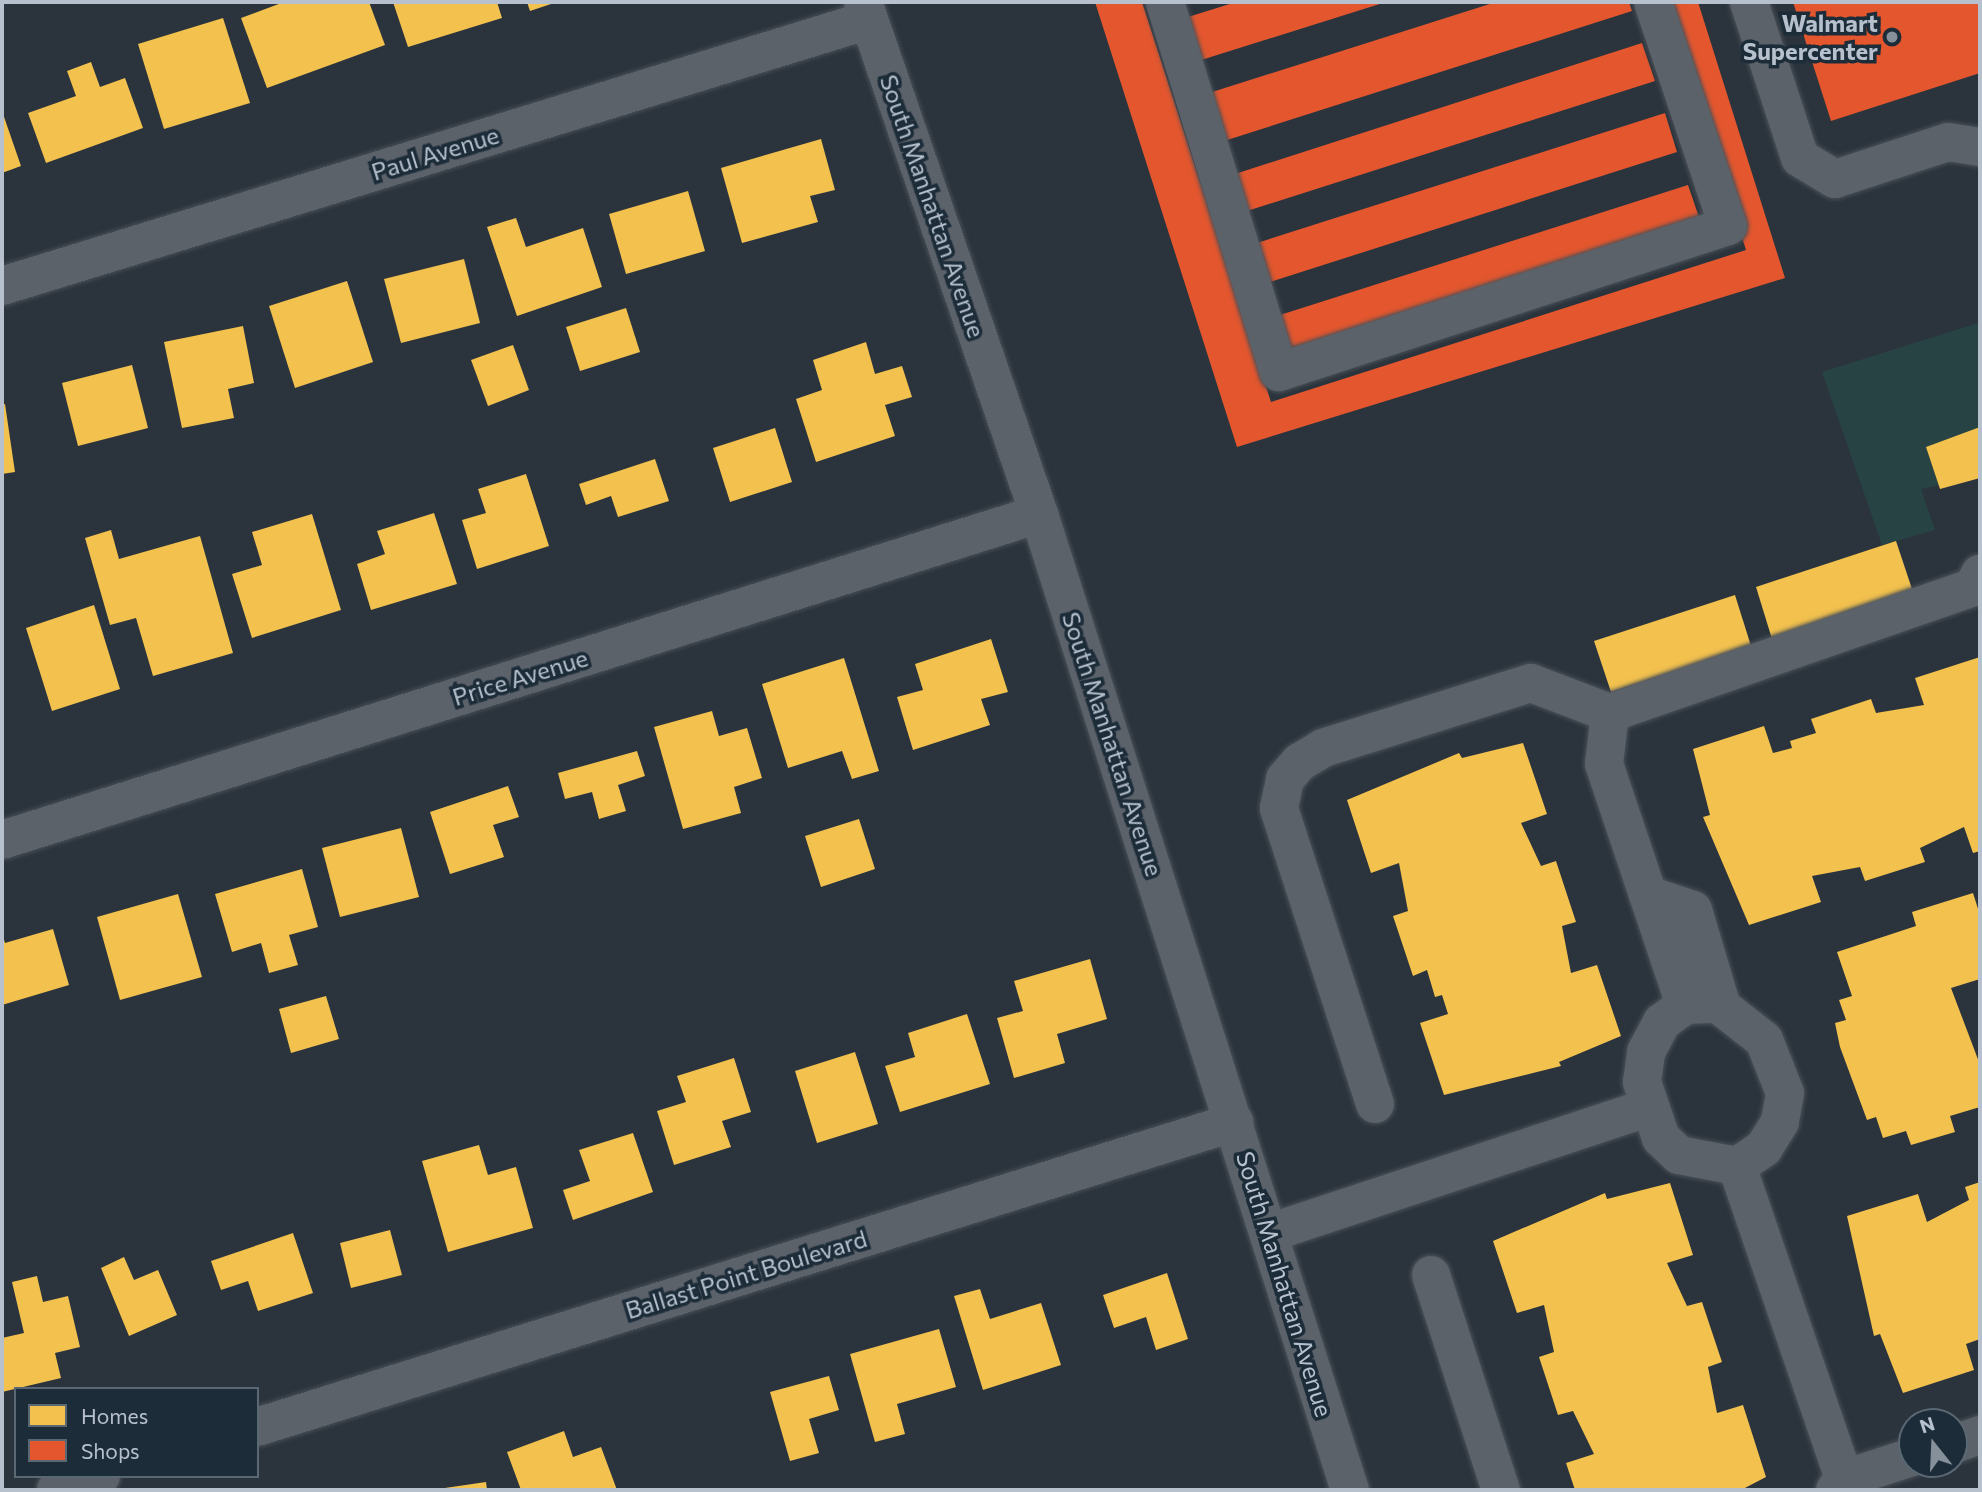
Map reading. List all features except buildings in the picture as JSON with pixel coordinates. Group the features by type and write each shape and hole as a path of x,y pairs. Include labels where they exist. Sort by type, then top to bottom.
{"street":[{"path":"1165,2 1279,372 1728,226 1653,2"},
{"path":"1749,2 1800,158 1835,179 1948,142 1980,147"},
{"name":"Paul Avenue","path":"2,286 866,11"},
{"name":"South Manhattan Avenue","path":"866,11 1039,514 1235,1122 1350,1490"},
{"name":"Price Avenue","path":"2,840 1039,514"},
{"path":"1375,1104 1279,808 1285,779 1323,748 1531,683 1610,713 1973,587 1980,573"},
{"path":"1610,713 1604,764 1648,895 1703,1006 1764,1040 1785,1093 1780,1122 1764,1148 1737,1166 1679,1155 1647,1108 1646,1052 1662,1021 1703,1006"},
{"path":"1269,1233 1647,1108"},
{"name":"Ballast Point Boulevard","path":"259,1426 1235,1122"},
{"path":"1737,1166 1839,1485 1898,1462"},
{"path":"1431,1275 1502,1490"},
{"path":"56,1490 95,1478"}],"green space":[{"path":"1978,323 1980,477 1921,489 1935,530 1882,545 1822,372"}],"place":[{"name":"Walmart Supercenter","path":"1892,37"}]}
